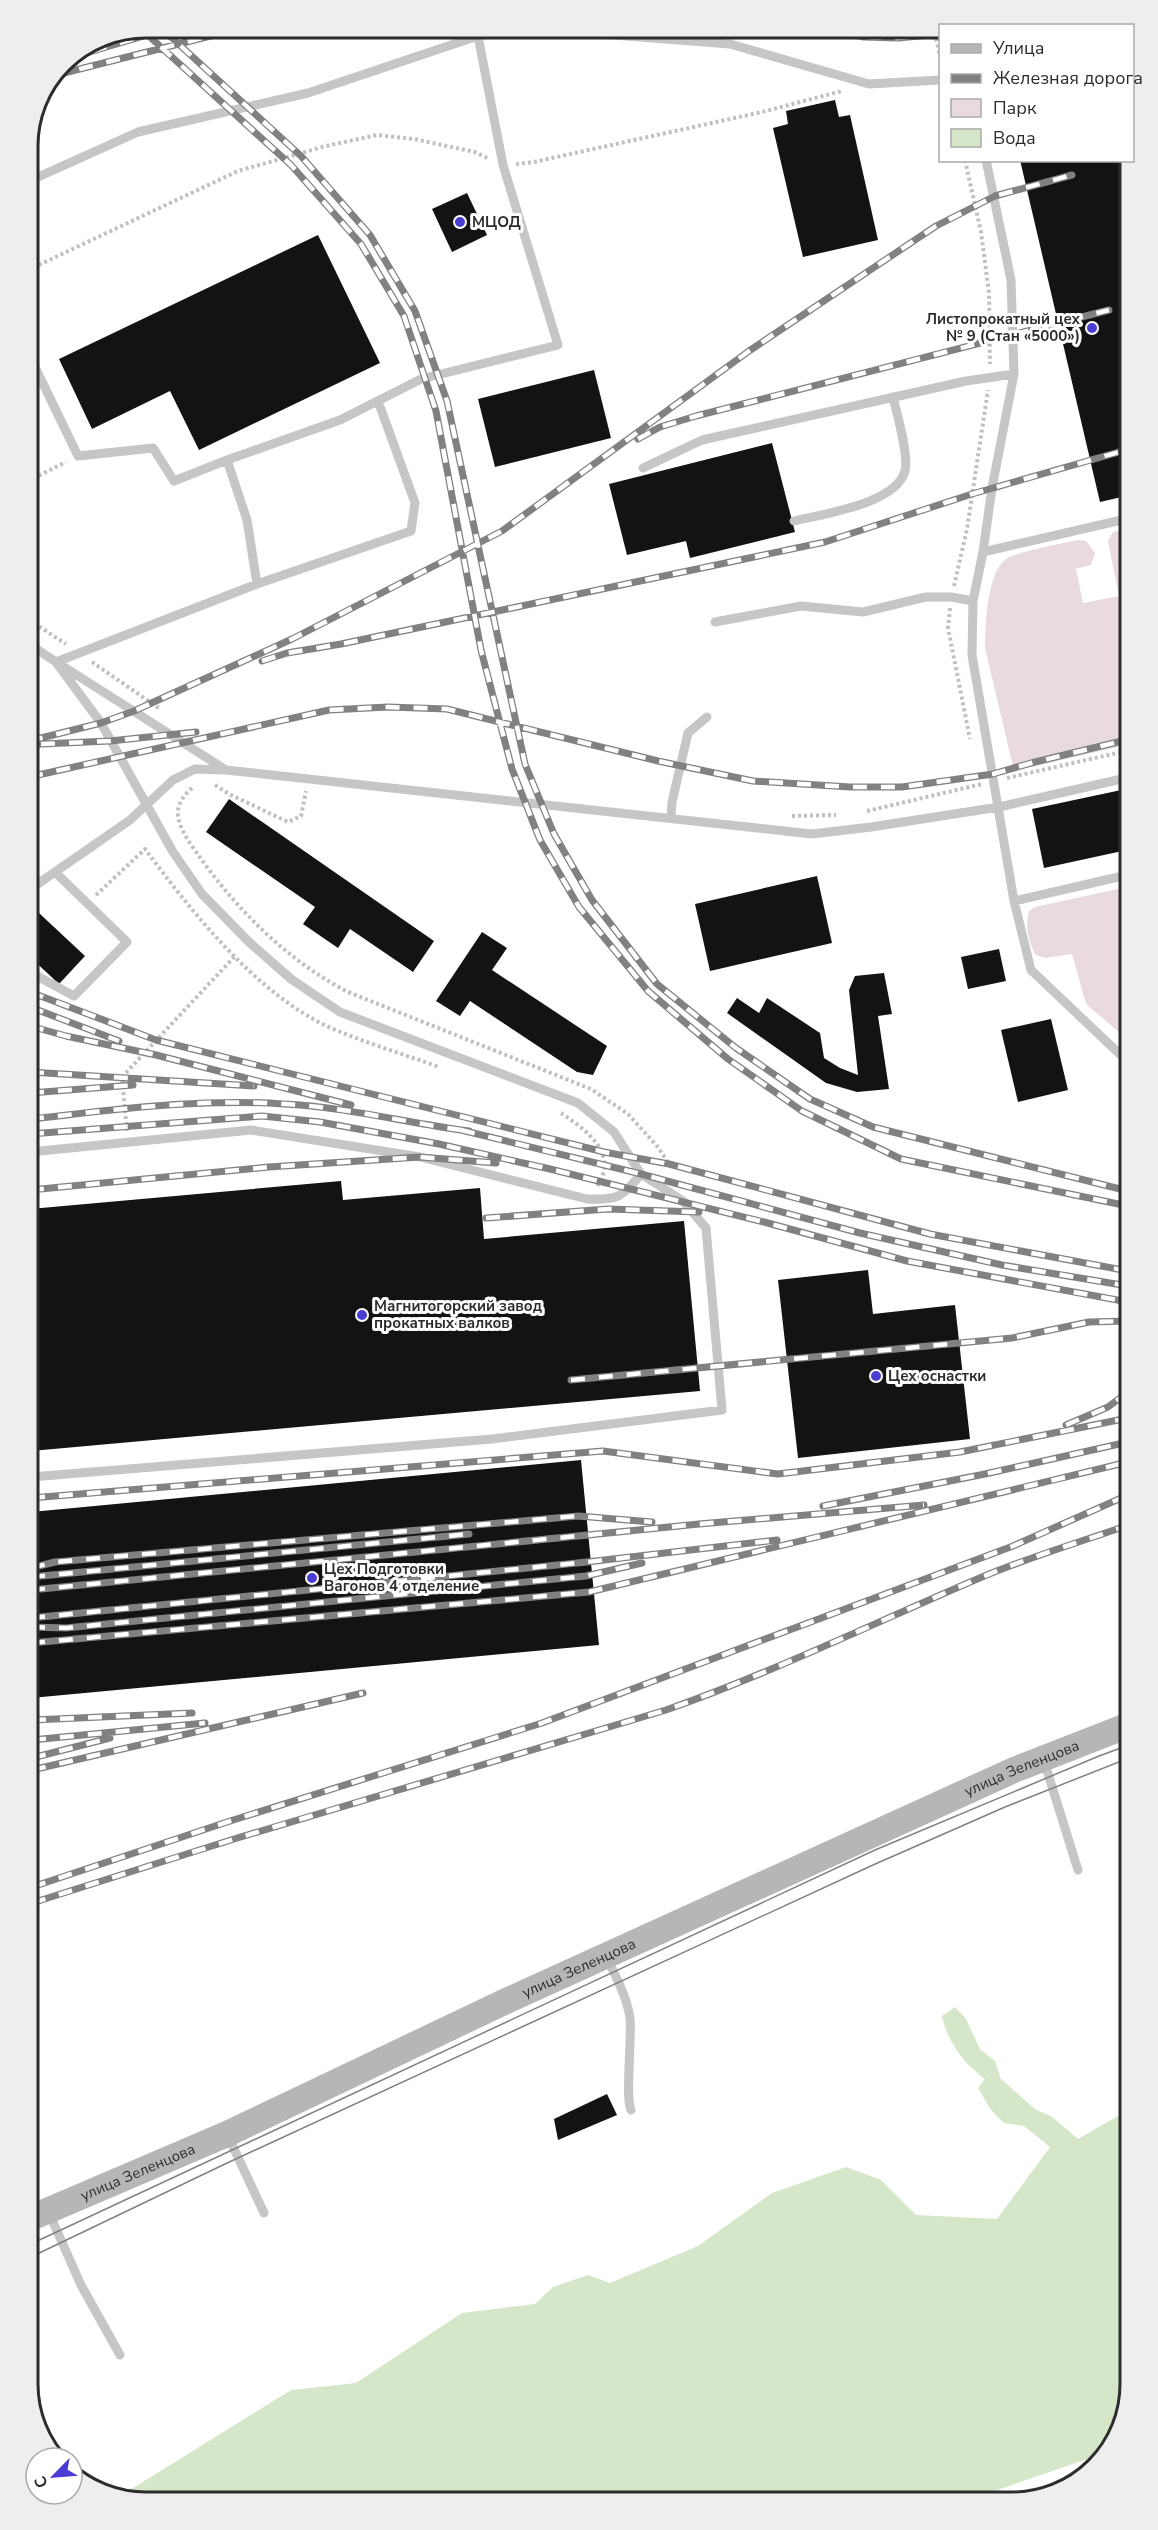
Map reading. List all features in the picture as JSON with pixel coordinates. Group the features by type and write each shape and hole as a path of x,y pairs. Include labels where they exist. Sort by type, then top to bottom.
{"main road":[{"name":"улица Зеленцова","path":"40,2214 227,2134 606,1956 1043,1759 1120,1729"}],"lane":[{"path":"38,177 138,132 308,93 471,38"},
{"path":"38,373 78,456 153,448 174,480 340,420 421,379 558,345 503,165 477,38"},
{"path":"652,38 730,44 869,84 939,80"},
{"path":"986,162 1011,280 1014,374 973,601 972,655 1014,901 1031,970 1120,1054"},
{"path":"643,468 702,440 893,397 1014,374"},
{"path":"794,521 866,503 893,489 905,471 904,444 893,397"},
{"path":"56,662 257,584 411,531 415,503 378,401"},
{"path":"227,460 247,520 257,584"},
{"path":"983,552 1120,520"},
{"path":"715,622 801,606 863,612 926,597 951,597 973,601"},
{"path":"38,650 226,770"},
{"path":"38,1476 492,1439 722,1410 706,1228 683,1201 641,1174 614,1132 578,1103 340,1012 291,980 249,942 202,894 172,852 101,723 56,662"},
{"path":"671,818 672,802 688,733 707,717"},
{"path":"38,884 146,806 173,780 195,769 306,778 812,834 999,807 1120,779"},
{"path":"38,976 75,996 127,942 55,872"},
{"path":"1014,901 1120,878"},
{"path":"38,1151 251,1130 420,1157 587,1199 613,1200 629,1188 641,1174"},
{"path":"1043,1759 1078,1870"},
{"path":"606,1956 627,2001 630,2019 631,2067 628,2104 631,2110"},
{"path":"227,2134 264,2214"},
{"path":"40,2214 120,2355"}],"path":[{"path":"38,265 238,171 326,146 377,135 475,152 503,165 534,162 739,117 869,84"},
{"path":"965,162 981,232 989,293 990,378 966,529 951,597 948,628 972,747"},
{"path":"38,476 78,456"},
{"path":"38,627 169,715"},
{"path":"867,812 1120,753"},
{"path":"974,787 978,776"},
{"path":"208,782 288,822 301,816 306,778"},
{"path":"194,786 185,793 178,809 182,828 208,868 246,914 311,970 348,992 591,1089 628,1114 657,1146 669,1164"},
{"path":"790,816 843,814"},
{"path":"87,904 145,849 186,905 234,956 276,993 323,1024 443,1069"},
{"path":"128,1144 122,1077 261,929"},
{"path":"555,1109 580,1126 604,1152 605,1166 601,1181 587,1199"}],"green space":[{"path":"1120,530 1120,746 1014,771 985,648 988,600 995,575 1006,559 1012,556 1078,540 1086,541 1095,553 1091,565 1076,569 1083,603 1119,596 1108,541 1113,532"},
{"path":"1120,889 1120,1033 1086,1004 1072,954 1045,958 1036,955 1027,928 1029,911 1035,907"}],"water":[{"path":"955,2007 966,2019 980,2049 995,2061 1001,2079 1036,2110 1051,2116 1078,2139 1120,2115 1120,2398 1112,2426 1093,2457 992,2492 124,2490 133,2488 291,2390 356,2383 462,2313 535,2304 553,2287 588,2275 610,2283 698,2246 772,2193 846,2167 881,2180 916,2215 997,2219 1050,2147 1024,2126 1004,2123 991,2110 978,2088 985,2079 957,2051 942,2016"}],"building":[{"path":"835,100 839,117 850,115 878,240 803,257 773,128 788,124 786,111"},
{"name":"Листопрокатный цех № 9 (Стан «5000»)","path":"1020,162 1120,162 1120,497 1100,502"},
{"name":"МЦОД","path":"467,193 487,235 452,252 432,209"},
{"path":"318,235 380,363 199,450 170,391 92,429 59,359"},
{"path":"594,370 611,438 495,467 478,399"},
{"path":"772,443 795,532 690,558 686,541 627,555 609,484"},
{"path":"1120,790 1120,852 1044,868 1032,809"},
{"path":"229,799 434,941 413,972 350,929 338,948 303,924 315,907 206,832"},
{"path":"817,876 832,943 710,971 695,904"},
{"path":"38,914 85,956 59,984 38,964"},
{"path":"482,932 507,948 492,970 607,1046 593,1075 577,1072 470,1001 460,1016 436,1001"},
{"path":"999,949 1006,981 968,989 961,957"},
{"path":"884,973 892,1014 878,1016 889,1089 857,1092 826,1083 727,1013 737,998 759,1013 767,998 820,1033 824,1058 858,1075 849,990 855,976"},
{"path":"1051,1019 1068,1090 1018,1102 1001,1030"},
{"name":"Магнитогорский завод прокатных валков","path":"341,1181 343,1200 480,1188 484,1239 684,1221 700,1391 38,1450 38,1208"},
{"name":"Цех оснастки","path":"868,1270 873,1314 955,1305 970,1439 798,1458 778,1280"},
{"name":"Цех Подготовки Вагонов 4 отделение","path":"581,1460 599,1645 38,1697 38,1511"},
{"path":"607,2094 617,2115 558,2140 554,2119"}],"tram line":[{"path":"38,2241 875,1850 1120,1748"},
{"path":"38,2254 225,2164 873,1865 1005,1807 1120,1762"}],"railway":[{"path":"151,38 291,165 361,244 404,316 436,411 481,650 512,769 540,840 579,907 648,991 728,1059 802,1111 901,1159 1120,1204"},
{"path":"172,38 301,156 370,235 415,311 447,401 525,764 554,834 592,900 657,984 736,1048 810,1099 873,1127 1120,1189"},
{"path":"66,72 202,38"},
{"path":"95,50 135,39"},
{"path":"38,739 101,723 134,711 292,639 502,531 749,351 936,226 995,196 1072,175"},
{"path":"638,439 660,427 696,416 1109,310"},
{"path":"262,661 287,653 341,644 825,542 972,494 1120,452"},
{"path":"38,775 329,710 388,707 447,709 658,761 753,781 850,787 902,787 993,774 1120,741"},
{"path":"41,744 110,741 196,732"},
{"path":"38,995 156,1040 604,1152 669,1164 930,1234 1120,1270"},
{"path":"38,1010 119,1041"},
{"path":"38,1028 156,1055 351,1105"},
{"path":"38,1072 254,1086"},
{"path":"38,1092 133,1085"},
{"path":"38,1118 157,1106 252,1103 330,1108 469,1131"},
{"path":"38,1133 262,1116 320,1122 439,1144 550,1169 764,1222 907,1261 1120,1301"},
{"path":"461,1130 641,1174 860,1233 1002,1265 1120,1285"},
{"path":"38,1189 269,1167 420,1157 496,1163"},
{"path":"486,1218 608,1209 699,1212"},
{"path":"571,1380 1012,1338 1089,1322 1120,1321"},
{"path":"1066,1425 1108,1407 1120,1398"},
{"path":"38,1497 603,1451 778,1474 960,1452 1120,1420"},
{"path":"823,1506 985,1474 1120,1444"},
{"path":"38,1642 589,1592 1120,1464"},
{"path":"38,1885 227,1822 542,1723 1013,1546 1120,1499"},
{"path":"38,1589 699,1524 924,1505"},
{"path":"38,1566 55,1562 578,1516 652,1522"},
{"path":"38,1901 234,1839 666,1710 785,1663 1000,1570 1120,1528"},
{"path":"38,1576 469,1534"},
{"path":"38,1617 587,1562 777,1540"},
{"path":"38,1627 66,1628 586,1576 642,1563"},
{"path":"38,1769 363,1693"},
{"path":"38,1720 192,1713"},
{"path":"38,1739 205,1723"},
{"path":"38,1756 110,1738"}],"place":[{"name":"МЦОД","path":"460,222"},
{"name":"Листопрокатный цех № 9 (Стан «5000»)","path":"1092,328"},
{"name":"Магнитогорский завод прокатных валков","path":"362,1315"},
{"name":"Цех оснастки","path":"876,1376"},
{"name":"Цех Подготовки Вагонов 4 отделение","path":"312,1578"}]}
